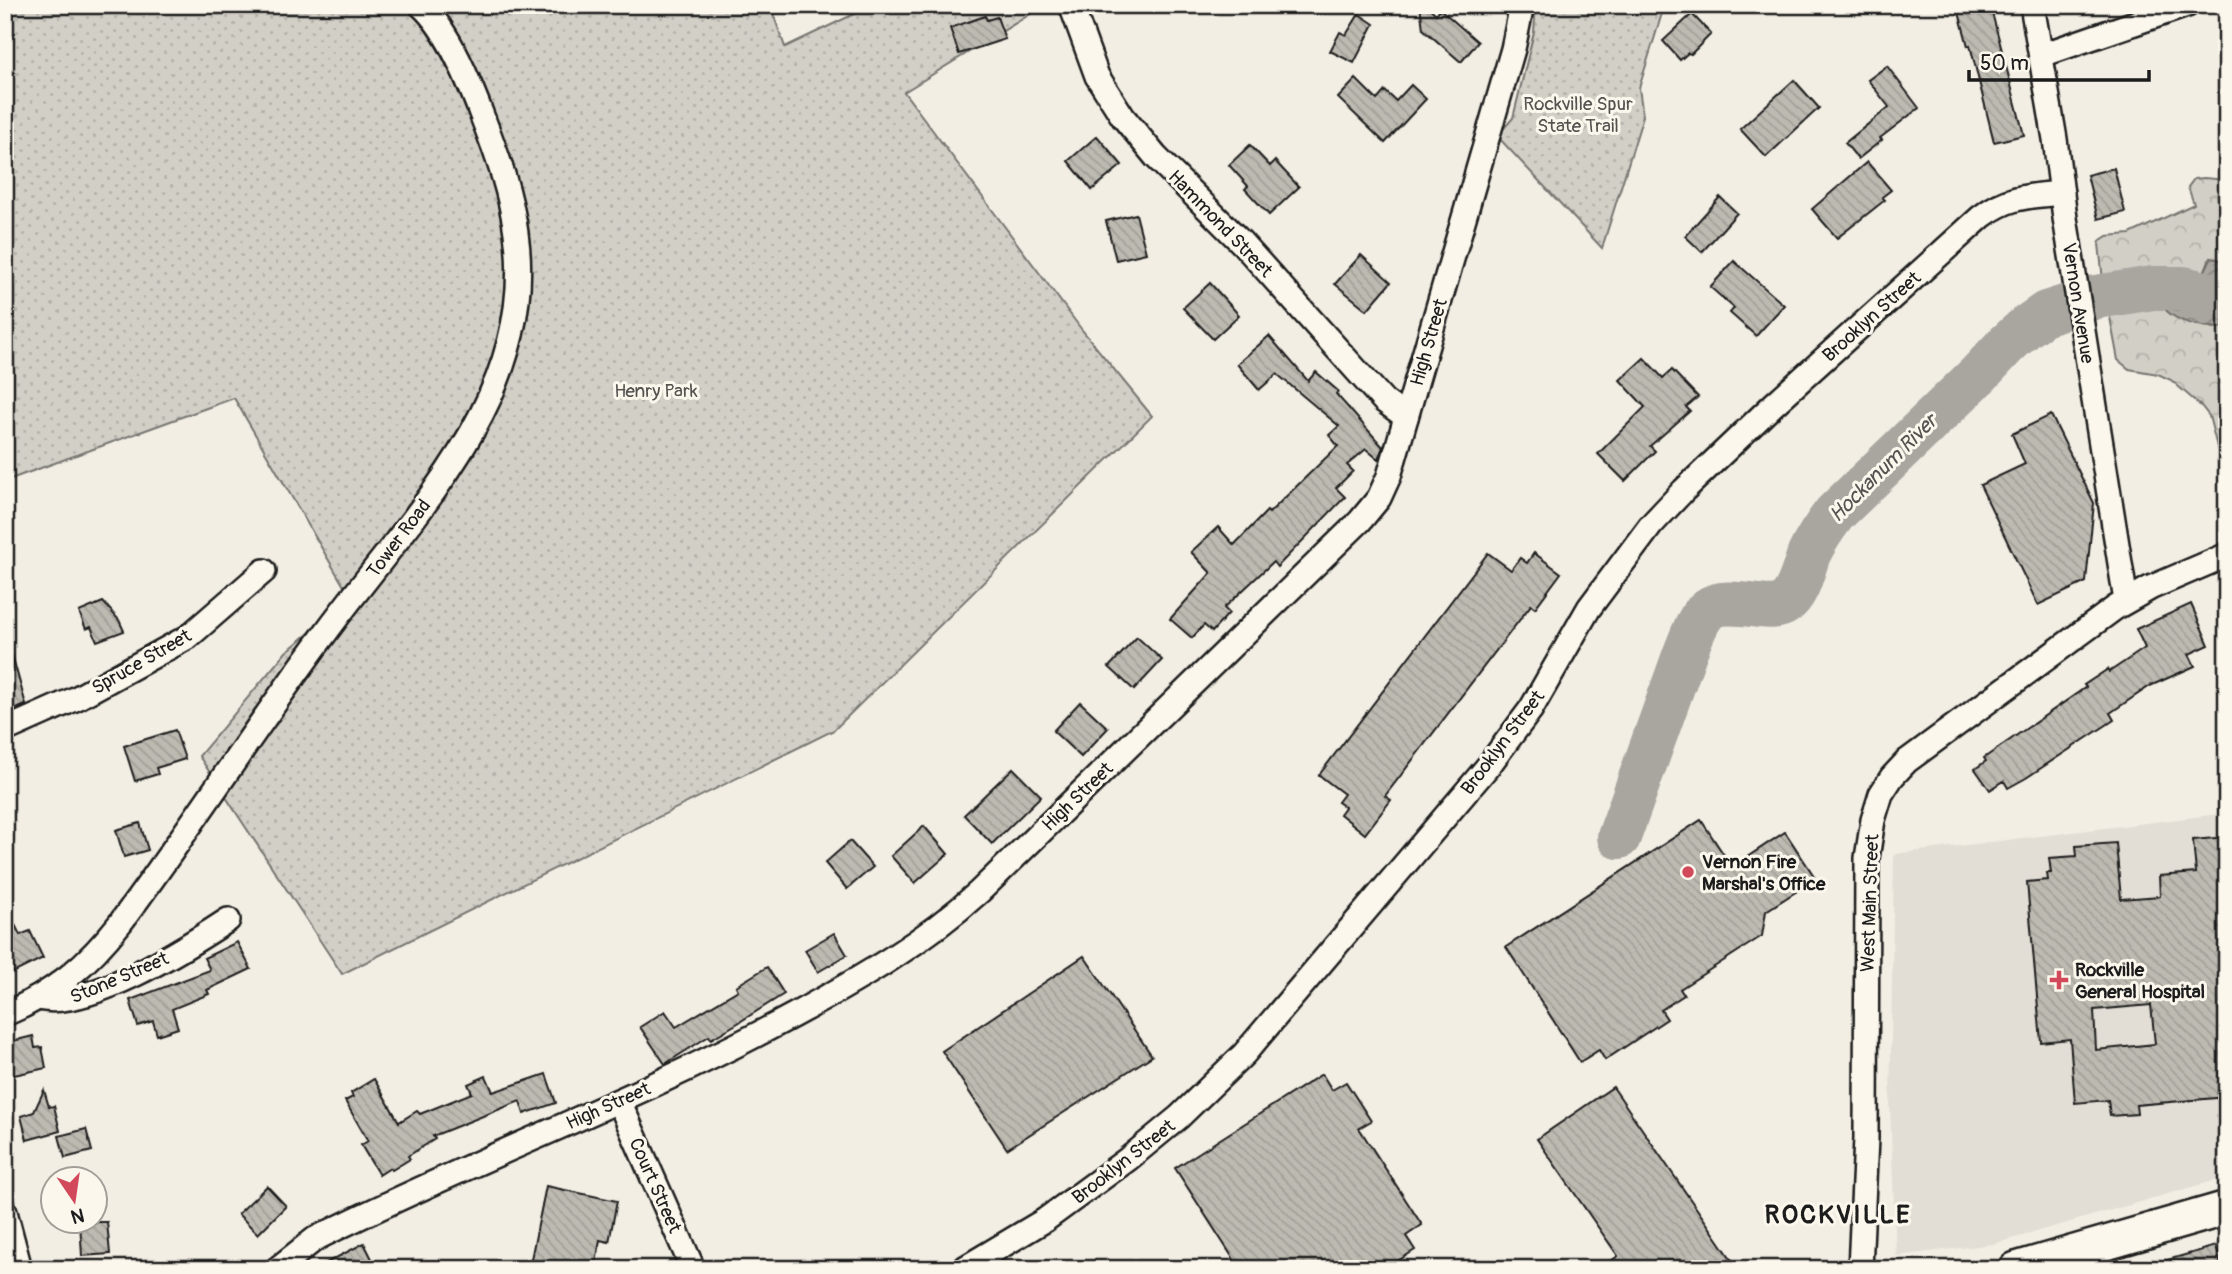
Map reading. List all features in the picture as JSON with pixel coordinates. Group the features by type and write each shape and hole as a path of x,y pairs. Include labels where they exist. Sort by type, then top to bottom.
{"main road":[{"path":"2016,1269 2227,1208"}],"street":[{"name":"Tower Road","path":"38,998 78,971 121,922 323,635 420,512 474,430 499,377 510,341 516,304 518,252 511,207 496,153 471,85 433,16 421,5"},
{"name":"Hammond Street","path":"1071,5 1097,76 1123,117 1156,157 1242,243 1384,401 1406,417"},
{"name":"High Street","path":"277,1269 304,1259 333,1230 706,1060 826,997 913,945 964,905 1360,521 1385,489 1513,49 1522,5"},
{"name":"Vernon Avenue","path":"2032,5 2126,601"},
{"path":"2042,55 2187,5"},
{"name":"Brooklyn Street","path":"963,1269 1045,1220 1107,1175 1178,1117 1244,1054 1489,765 1531,709 1589,608 1616,569 1684,489 1819,362 1981,218 1999,204 2013,199 2062,192"},
{"name":"West Main Street","path":"1860,1269 1866,1138 1867,858 1873,820 1881,794 1900,768 1931,741 2126,601 2167,580 2227,555"},
{"name":"Spruce Street","path":"5,730 77,698 188,637 264,571"},
{"name":"Stone Street","path":"5,1014 38,998 53,1001 68,999 138,973 173,955 228,919"},
{"name":"Court Street","path":"619,1101 693,1269"},
{"path":"5,1212 20,1269"}],"shaded area":[{"name":"Rockville General Hospital","path":"2227,813 2227,1177 1994,1244 1896,1256 1890,1107 1894,854"}],"green space":[{"name":"Henry Park","path":"5,5 770,5 785,47 873,5 1045,5 904,92 1082,330 1152,416 834,730 342,974 199,756 286,652 309,633 345,588 234,398 5,481"},
{"name":"Rockville Spur State Trail","path":"1536,5 1671,5 1663,10 1639,88 1643,116 1602,248 1497,136 1513,118 1534,32"},
{"path":"2194,179 2227,180 2227,267 2221,260 2209,260 2204,273 2162,287 2212,328 2227,327 2227,472 2218,451 2209,416 2202,407 2171,380 2158,374 2129,369 2118,360 2099,244 2107,236 2130,234 2194,204 2188,187"}],"water":[{"path":"2211,258 2221,260 2227,267 2227,327 2182,321 2165,308 2160,299 2160,288 2204,273"}],"building":[{"path":"1420,5 1426,5 1436,14 1440,9 1478,42 1461,62 1423,29"},
{"path":"1957,5 1990,5 2024,135 1994,142 1970,45 1968,46"},
{"path":"1359,14 1374,24 1354,63 1330,51 1340,32 1346,35"},
{"path":"1692,14 1711,34 1691,54 1688,53 1680,60 1663,41"},
{"path":"985,16 987,20 997,17 1005,39 959,54 950,28"},
{"path":"1887,66 1919,108 1858,159 1845,143 1889,107 1868,80"},
{"path":"1356,79 1377,100 1385,91 1396,101 1411,85 1426,99 1385,143 1338,98"},
{"path":"1794,80 1819,108 1766,157 1740,129"},
{"path":"1097,136 1122,165 1092,190 1068,161"},
{"path":"1250,145 1270,166 1275,161 1299,187 1269,215 1245,189 1248,186 1229,165"},
{"path":"1867,162 1891,190 1882,197 1885,200 1837,238 1812,209"},
{"path":"2114,168 2125,212 2098,219 2087,175"},
{"path":"1720,197 1737,213 1702,252 1685,236"},
{"path":"1136,214 1146,253 1116,260 1106,221"},
{"path":"1361,255 1391,282 1367,310 1335,284"},
{"path":"1734,261 1784,305 1756,336 1730,313 1734,308 1710,287"},
{"path":"1210,283 1239,315 1213,339 1183,308"},
{"path":"1269,336 1308,381 1316,372 1338,391 1336,394 1383,447 1378,459 1366,449 1347,465 1353,471 1336,488 1345,497 1277,567 1273,562 1224,608 1229,613 1212,632 1204,625 1192,638 1170,619 1211,573 1191,552 1218,527 1234,545 1338,446 1329,435 1339,426 1277,374 1259,390 1237,364"},
{"path":"1644,358 1663,378 1672,370 1698,397 1686,407 1690,411 1650,446 1655,451 1625,481 1598,454 1645,407 1620,380"},
{"path":"2051,415 2094,503 2086,582 2038,605 1980,485 2025,464 2012,434"},
{"path":"1488,553 1511,570 1520,558 1527,563 1534,553 1561,573 1535,608 1531,605 1385,796 1391,800 1365,834 1340,814 1345,807 1338,802 1344,794 1319,775"},
{"path":"103,602 119,620 124,631 97,641 91,627 86,629 79,612"},
{"path":"2191,604 2209,645 2189,654 2195,666 2150,686 2110,713 2114,720 2026,778 2008,788 2004,781 1990,790 1975,769 1986,761 1984,758 2086,687 2084,685 2145,648 2136,629"},
{"path":"1137,637 1162,660 1134,690 1109,667"},
{"path":"5,651 11,651 26,705 5,713"},
{"path":"1080,702 1108,728 1081,757 1053,731"},
{"path":"175,730 185,759 156,768 158,774 135,781 124,746"},
{"path":"1013,768 1041,796 992,844 964,815"},
{"path":"1701,820 1732,867 1785,832 1814,876 1797,886 1800,889 1766,911 1762,936 1680,989 1684,995 1661,1010 1667,1019 1605,1060 1599,1050 1580,1062 1506,947"},
{"path":"140,823 148,850 124,857 116,830"},
{"path":"924,826 948,854 915,883 891,856"},
{"path":"2227,837 2227,1097 2136,1105 2137,1114 2110,1116 2108,1100 2075,1103 2070,1039 2041,1042 2027,882 2048,880 2047,873 2051,873 2049,858 2077,856 2076,846 2116,843 2121,899 2160,896 2159,876 2196,873 2193,840","holes":["2151,1005 2155,1044 2096,1050 2094,1010"]},
{"path":"850,841 873,867 847,889 825,863"},
{"path":"5,904 20,935 30,931 43,958 5,977"},
{"path":"834,933 847,955 818,972 805,950"},
{"path":"237,942 251,969 207,990 209,994 172,1009 178,1028 157,1035 153,1021 138,1026 130,1000 210,970 204,958"},
{"path":"1084,956 1152,1056 1007,1149 942,1051"},
{"path":"767,967 784,994 665,1064 640,1027 665,1011 676,1027 738,990 736,986"},
{"path":"33,1036 35,1048 42,1047 46,1068 5,1077 5,1043"},
{"path":"546,1074 556,1103 524,1114 520,1101 433,1136 435,1139 408,1156 410,1159 379,1175 361,1145 368,1141 345,1101 353,1097 351,1093 374,1079 399,1122 417,1111 420,1114 472,1093 468,1084 486,1076 493,1092"},
{"path":"1322,1074 1332,1090 1346,1082 1371,1121 1359,1128 1422,1225 1406,1236 1415,1250 1385,1269 1240,1269 1175,1168"},
{"path":"1613,1087 1732,1260 1719,1269 1599,1269 1618,1256 1537,1139"},
{"path":"44,1090 49,1107 54,1106 60,1131 27,1140 21,1116 34,1112"},
{"path":"86,1129 92,1151 65,1158 59,1136"},
{"path":"267,1186 286,1206 258,1234 238,1214"},
{"path":"546,1186 617,1201 609,1242 600,1240 595,1269 529,1269"},
{"path":"108,1233 110,1254 82,1256 81,1236 108,1236"},
{"path":"364,1243 377,1269 315,1269"},
{"path":"2216,1246 2222,1269 2157,1269 2157,1263"}],"waterway":[{"name":"Hockanum River","path":"1619,837 1685,653 1697,624 1709,608 1728,604 1773,607 1790,599 1809,554 1835,513 2006,345 2046,313 2096,297 2153,288 2183,288 2227,298"}],"place":[{"name":"Vernon Fire Marshal's Office","path":"1688,872"},
{"name":"Rockville General Hospital","path":"2059,980"}],"district":[{"name":"ROCKVILLE","path":"1838,1214"}]}
